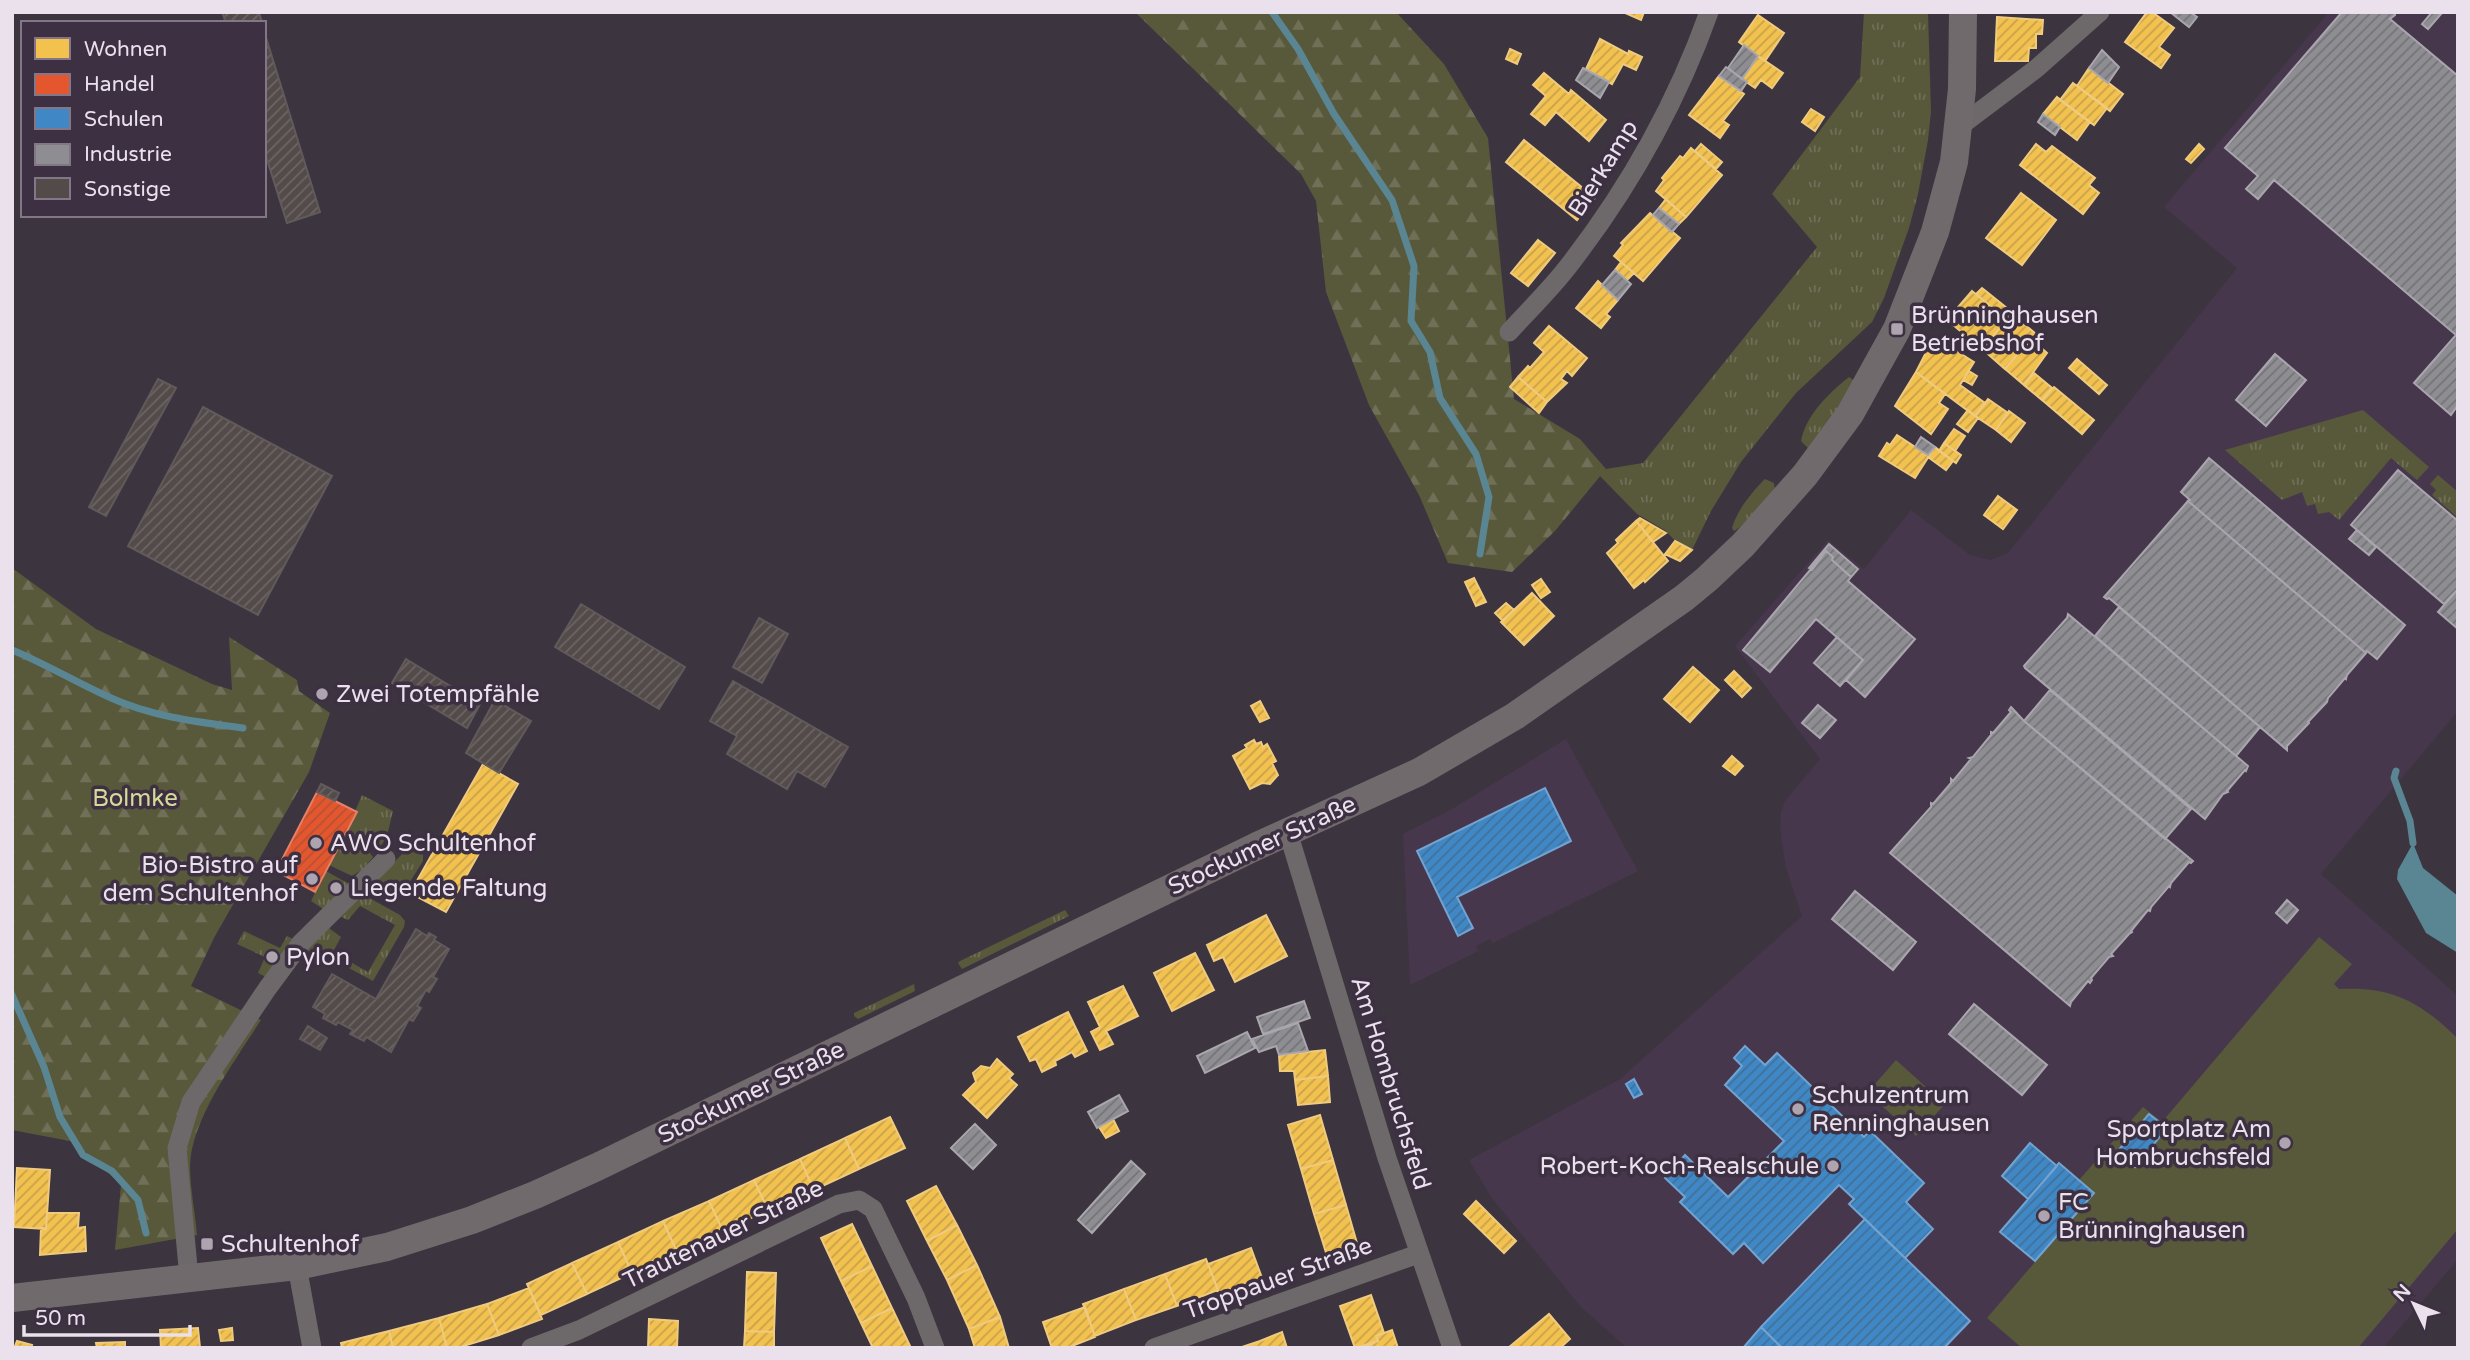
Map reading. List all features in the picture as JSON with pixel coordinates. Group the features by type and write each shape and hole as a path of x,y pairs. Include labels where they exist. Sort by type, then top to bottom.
{"main road":[{"name":"Stockumer Straße","path":"12,1298 297,1266 387,1247 472,1220 535,1195 1288,832 1419,772 1515,716 1684,598 1743,545 1800,481 1850,414 1897,329 1936,232 1954,162 1959,127 1963,12"}],"street":[{"name":"Bierkamp","path":"1509,332 1569,266 1615,202 1694,54 1709,12"},
{"path":"1959,127 2037,68 2100,12"},
{"name":"Am Hombruchsfeld","path":"1288,832 1418,1254 1452,1348"},
{"path":"189,1279 177,1148 191,1102 267,989 302,943 386,859"},
{"name":"Trautenauer Straße","path":"531,1348 579,1330 839,1204 859,1200 873,1209 916,1298 935,1348"},
{"name":"Troppauer Straße","path":"1154,1348 1418,1254"},
{"path":"297,1266 312,1348"}],"shaded area":[{"path":"2329,12 2458,12 2458,711 2321,874 2458,996 2458,1259 2383,1348 1627,1348 1581,1307 1491,1197 1469,1160 1620,1079 1802,916 1786,868 1780,829 1781,812 1785,801 1820,759 1735,646 1828,540 1864,569 1911,510 1970,555 1990,560 2008,553 2237,268 2164,207"},
{"path":"1566,739 1638,871 1493,943 1490,939 1476,946 1478,951 1410,985 1403,834 1452,809"}],"green space":[{"path":"1135,12 1396,12 1444,64 1488,138 1514,399 1580,439 1606,469 1555,531 1512,572 1448,563 1419,495 1369,405 1326,292 1316,201 1301,174"},
{"path":"1864,12 1928,12 1931,112 1918,194 1909,228 1884,298 1872,322 1796,393 1741,462 1711,511 1692,550 1637,514 1599,475 1606,469 1643,463 1817,247 1772,194 1860,77"},
{"path":"1849,377 1855,381 1854,387 1808,448 1801,441 1808,422 1826,397"},
{"path":"2363,410 2429,467 2417,480 2391,458 2339,520 2329,512 2318,514 2315,504 2307,506 2302,492 2282,500 2225,450"},
{"path":"2438,475 2458,492 2458,518 2432,495 2436,490 2430,484"},
{"path":"1765,479 1774,483 1775,491 1734,531 1734,521 1741,508"},
{"name":"Bolmke","path":"12,568 96,629 212,684 232,690 229,637 297,680 299,691 330,713 309,772 215,936 191,986 261,1020 228,1071 198,1128 190,1165 197,1235 115,1250 121,1185 75,1142 12,1130"},
{"path":"362,795 393,811 387,836 378,851 358,840 344,837"},
{"path":"340,844 362,848 373,857 362,870 352,876 329,865"},
{"path":"417,848 423,855 423,861 403,893 387,900 370,891 403,853"},
{"path":"326,871 349,884 323,909 311,901"},
{"path":"364,895 400,915 405,921 373,981 323,954 320,958 306,950 329,928 341,937 333,952 368,972 395,925 360,906 348,920 341,917"},
{"path":"1065,910 1069,916 962,969 958,963 960,961"},
{"path":"244,931 280,948 287,936 293,939 266,977 258,973 265,957 237,944"},
{"name":"Sportplatz Am Hombruchsfeld","path":"2319,937 2352,964 2334,984 2339,989 2375,990 2404,999 2431,1015 2458,1039 2458,1229 2358,1348 2022,1348 1987,1318 2035,1262 2000,1232 2059,1163 2079,1180 2143,1107 2162,1122"},
{"path":"914,984 915,991 858,1019 854,1016 854,1013"},
{"path":"1896,1060 1945,1104 1916,1136 1867,1093"}],"water":[{"path":"2413,843 2423,868 2458,896 2458,953 2426,933 2397,879 2398,870"}],"building: Wohnen":[{"path":"1623,12 1644,12 1641,20"},
{"path":"2147,12 2152,12 2174,28 2159,47 2170,55 2161,68 2125,42"},
{"path":"1758,15 1784,33 1765,61 1739,42"},
{"path":"1997,17 2043,20 2042,34 2036,34 2036,48 2029,48 2028,61 1995,61"},
{"path":"1600,39 1628,54 1629,51 1642,57 1636,70 1623,64 1612,84 1586,69"},
{"path":"1510,49 1521,54 1517,64 1506,59"},
{"path":"1758,56 1783,73 1772,88 1761,80 1755,88 1742,79"},
{"path":"2089,68 2123,94 2110,111 2077,86"},
{"path":"1544,73 1569,94 1571,90 1606,120 1589,141 1556,112 1545,125 1531,114 1546,96 1533,85"},
{"path":"1719,76 1744,94 1723,121 1729,125 1720,138 1689,115"},
{"path":"2073,83 2107,108 2094,125 2060,100"},
{"path":"2057,97 2090,122 2077,140 2043,114"},
{"path":"1811,109 1824,117 1815,131 1802,122"},
{"path":"1524,140 1595,198 1577,220 1506,162"},
{"path":"1701,144 1722,162 1716,169 1695,151"},
{"path":"2036,144 2046,152 2052,146 2095,178 2089,185 2099,193 2083,214 2020,165"},
{"path":"2199,144 2204,149 2191,163 2186,159"},
{"path":"1691,148 1722,175 1686,217 1656,191 1664,180 1662,178 1680,156 1683,158"},
{"path":"2021,193 2056,220 2022,265 1986,238"},
{"path":"1666,199 1686,217 1679,224 1659,208"},
{"path":"1650,213 1680,238 1643,281 1614,256 1623,245 1621,243"},
{"path":"1538,240 1555,253 1528,286 1511,273"},
{"path":"1621,262 1634,273 1627,280 1615,270"},
{"path":"1598,281 1618,300 1606,314 1610,317 1601,328 1576,308"},
{"path":"1982,288 2013,313 2007,320 1976,294"},
{"path":"1972,291 2007,320 1982,349 1947,320"},
{"path":"2012,314 2036,334 2005,369 1982,349"},
{"path":"1549,326 1587,358 1572,376 1567,371 1561,379 1567,383 1547,402 1518,377 1544,352 1534,343"},
{"path":"1934,337 1974,362 1960,385 1985,403 1975,416 1916,372"},
{"path":"2031,339 2047,353 2024,385 2005,369"},
{"path":"2077,359 2107,385 2099,394 2069,368"},
{"path":"1969,371 1977,376 1972,385 1963,380"},
{"path":"1916,372 1945,394 1939,403 1948,409 1931,434 1895,406"},
{"path":"2034,373 2052,388 2042,400 2024,385"},
{"path":"1518,377 1547,402 1539,413 1510,387"},
{"path":"2054,387 2094,420 2082,434 2042,400"},
{"path":"1988,399 2008,413 1996,430 1975,416"},
{"path":"1968,410 1978,418 1968,432 1957,424"},
{"path":"2009,411 2025,423 2011,442 1996,430"},
{"path":"1954,429 1965,436 1955,451 1944,443"},
{"path":"1897,435 1929,456 1915,478 1879,456 1887,443 1890,445"},
{"path":"1944,443 1961,455 1956,463 1939,451"},
{"path":"1935,447 1953,461 1946,470 1928,457"},
{"path":"1998,496 2017,510 2003,529 1984,515"},
{"path":"1640,518 1666,533 1653,542 1636,521"},
{"path":"1636,521 1668,561 1645,582 1644,580 1634,588 1607,553"},
{"path":"1675,541 1692,550 1680,561 1665,554"},
{"path":"1474,578 1486,602 1476,606 1465,582"},
{"path":"1541,579 1550,592 1541,598 1532,585"},
{"path":"1532,593 1554,616 1524,645 1501,622"},
{"path":"1506,603 1514,610 1503,621 1495,613"},
{"path":"1693,667 1719,690 1690,722 1664,699"},
{"path":"1734,671 1751,688 1742,697 1725,680"},
{"path":"1260,701 1269,718 1260,722 1251,706"},
{"path":"1254,740 1256,744 1261,742 1263,747 1267,744 1276,761 1272,763 1278,775 1270,784 1262,783 1250,789 1233,756 1247,748 1245,745"},
{"path":"1732,756 1743,766 1735,775 1723,766"},
{"path":"483,764 518,784 446,912 410,893"},
{"path":"1266,915 1287,956 1235,982 1223,957 1214,961 1207,945"},
{"path":"1195,953 1214,990 1172,1011 1154,973"},
{"path":"1123,986 1138,1016 1106,1031 1113,1044 1100,1050 1091,1032 1100,1027 1088,1002"},
{"path":"1068,1012 1087,1051 1075,1057 1072,1052 1042,1072 1036,1059 1030,1061 1018,1037"},
{"path":"1325,1050 1328,1076 1295,1080 1294,1071 1280,1071 1279,1055"},
{"path":"997,1059 1013,1074 1009,1078 1017,1085 987,1118 963,1095 976,1082 973,1073 981,1066 990,1068"},
{"path":"1328,1076 1330,1102 1298,1105 1295,1080"},
{"path":"1320,1115 1333,1160 1301,1169 1288,1125"},
{"path":"890,1117 905,1148 859,1169 845,1138"},
{"path":"1113,1119 1119,1131 1106,1138 1099,1127"},
{"path":"845,1138 859,1169 814,1190 800,1159"},
{"path":"800,1159 814,1190 768,1210 754,1180"},
{"path":"1333,1160 1346,1205 1314,1214 1301,1169"},
{"path":"17,1168 50,1170 46,1229 14,1227"},
{"path":"754,1180 768,1210 723,1231 709,1201"},
{"path":"936,1186 957,1225 927,1241 907,1201"},
{"path":"709,1201 723,1231 677,1252 663,1221"},
{"path":"1476,1201 1516,1241 1504,1253 1464,1214"},
{"path":"1346,1205 1359,1250 1328,1259 1314,1214"},
{"path":"47,1213 79,1213 78,1228 85,1227 86,1251 40,1255 41,1228 46,1229"},
{"path":"663,1221 677,1252 632,1273 618,1242"},
{"path":"852,1224 872,1266 841,1281 821,1238"},
{"path":"957,1225 977,1265 947,1280 927,1241"},
{"path":"618,1242 632,1273 587,1294 572,1263"},
{"path":"1251,1248 1262,1278 1219,1293 1208,1264"},
{"path":"1206,1259 1218,1290 1177,1306 1165,1274"},
{"path":"572,1263 587,1294 541,1315 527,1284"},
{"path":"977,1265 1000,1317 969,1329 947,1280"},
{"path":"872,1266 892,1308 861,1323 841,1281"},
{"path":"747,1272 776,1273 774,1332 745,1331"},
{"path":"1165,1274 1177,1306 1136,1320 1124,1289"},
{"path":"529,1288 542,1319 499,1335 487,1304"},
{"path":"1124,1289 1136,1320 1095,1336 1083,1304"},
{"path":"1371,1295 1384,1333 1376,1336 1378,1341 1355,1348 1340,1306"},
{"path":"487,1304 499,1335 457,1348 447,1348 439,1318"},
{"path":"1085,1307 1095,1337 1067,1348 1052,1348 1043,1322"},
{"path":"892,1308 911,1348 873,1348 861,1323"},
{"path":"1549,1314 1570,1339 1560,1348 1508,1348"},
{"path":"1000,1317 1009,1348 975,1348 969,1329"},
{"path":"439,1318 447,1348 393,1348 389,1331"},
{"path":"649,1319 678,1321 677,1348 648,1348"},
{"path":"198,1328 200,1348 161,1348 160,1330"},
{"path":"232,1328 233,1340 221,1341 219,1330"},
{"path":"1392,1330 1398,1348 1363,1348 1378,1341 1376,1336"},
{"path":"389,1331 393,1348 342,1348 341,1343"},
{"path":"745,1331 774,1332 774,1348 744,1348"},
{"path":"1282,1332 1287,1348 1239,1348 1260,1341"},
{"path":"17,1341 32,1345 31,1348 15,1346"},
{"path":"125,1342 125,1348 97,1348 96,1343"}],"building: Handel":[{"name":"AWO Schultenhof","path":"317,792 357,812 315,892 276,871"}],"building: Schulen":[{"path":"1545,788 1571,841 1457,897 1473,928 1458,936 1417,851"},
{"name":"Robert-Koch-Realschule","path":"1745,1046 1765,1065 1777,1053 1864,1137 1870,1131 1924,1183 1906,1202 1933,1229 1905,1258 1849,1204 1854,1199 1839,1185 1763,1263 1744,1243 1733,1254 1680,1202 1685,1197 1665,1178 1685,1155 1728,1197 1784,1141 1725,1085 1742,1066 1734,1058"},
{"path":"1634,1079 1642,1094 1634,1098 1626,1084"},
{"path":"2149,1114 2167,1128 2135,1167 2117,1152"},
{"path":"2030,1143 2057,1166 2028,1199 2002,1176"},
{"name":"FC Brünninghausen","path":"2059,1163 2094,1193 2035,1261 2000,1232"},
{"path":"1865,1219 1970,1321 1944,1348 1782,1348 1761,1327"},
{"path":"1761,1327 1782,1348 1743,1348"}],"building: Industrie":[{"path":"2170,12 2190,12 2197,17 2189,27"},
{"path":"2342,12 2395,12 2390,19 2458,76 2458,405 2451,415 2414,383 2456,335 2274,180 2258,199 2246,189 2258,176 2225,148"},
{"path":"2432,12 2441,14 2428,29 2422,24"},
{"path":"1744,45 1758,56 1742,79 1728,68"},
{"path":"2102,50 2119,67 2108,83 2089,68"},
{"path":"1726,67 1747,82 1741,91 1719,76"},
{"path":"1583,68 1609,82 1600,98 1576,80"},
{"path":"2043,114 2060,127 2055,135 2038,122"},
{"path":"1659,208 1679,224 1672,232 1653,215"},
{"path":"1615,270 1631,284 1618,300 1602,285"},
{"path":"2275,354 2306,380 2266,426 2236,400"},
{"path":"1921,437 1935,447 1928,455 1915,447"},
{"path":"2209,458 2405,625 2377,659 2367,651 2366,653 2188,501 2190,500 2181,492"},
{"path":"2398,470 2458,521 2458,589 2444,604 2351,525"},
{"path":"2188,501 2366,653 2287,746 2287,750 2109,598 2104,597"},
{"path":"2357,530 2376,547 2369,555 2349,539"},
{"path":"1829,544 1858,569 1851,577 1826,551 1812,570 1809,568"},
{"path":"1826,551 1851,577 1848,581 1915,639 1865,697 1846,680 1863,660 1816,619 1770,672 1743,650"},
{"path":"2458,589 2458,629 2438,612"},
{"path":"2119,607 2260,727 2236,756 2095,636"},
{"path":"2068,614 2248,766 2205,819 2025,668"},
{"path":"1837,637 1863,660 1840,686 1814,663"},
{"path":"2050,690 2191,809 2165,839 2024,721"},
{"path":"1818,705 1836,720 1820,738 1802,723"},
{"path":"2011,707 2024,721 2193,861 2189,862 2150,911 2148,910 2070,1006 1890,853 1951,783 1951,779 1953,781 1991,732 1993,733 2011,712"},
{"path":"1855,891 1916,942 1893,970 1832,919"},
{"path":"2287,900 2298,910 2287,923 2276,913"},
{"path":"1304,1001 1310,1018 1263,1034 1257,1017"},
{"path":"1974,1004 2047,1065 2022,1095 1949,1034"},
{"path":"1298,1023 1308,1051 1279,1055 1276,1046 1259,1052 1252,1039"},
{"path":"1247,1032 1255,1048 1205,1073 1197,1056"},
{"path":"1119,1095 1128,1111 1097,1128 1088,1112"},
{"path":"975,1124 996,1145 973,1169 951,1148"},
{"path":"1131,1161 1145,1174 1092,1233 1078,1220"}],"building: Sonstige":[{"path":"222,12 259,12 261,21 225,21"},
{"path":"266,37 320,212 287,223 266,156"},
{"path":"158,379 176,388 106,516 89,507"},
{"path":"203,407 332,476 258,615 128,546"},
{"path":"581,604 685,667 659,709 555,647"},
{"path":"759,618 788,634 762,683 733,667"},
{"path":"406,659 480,704 467,728 392,683"},
{"path":"733,681 848,747 825,787 797,771 787,789 727,754 737,736 710,721"},
{"path":"495,700 531,721 499,773 466,753"},
{"path":"321,784 339,793 335,801 317,792"},
{"path":"416,929 427,936 429,933 436,937 434,940 449,949 433,977 437,979 429,992 426,990 417,1006 421,1008 413,1021 409,1019 391,1052 366,1037 364,1041 350,1034 353,1030 323,1018 325,1014 313,1007 332,974 376,999"},
{"path":"308,1026 327,1038 320,1050 300,1039"}],"waterway":[{"path":"1272,12 1298,49 1334,114 1392,200 1414,266 1411,321 1430,352 1440,398 1476,454 1489,497 1480,554"},
{"path":"12,650 98,692 143,710 243,728"},
{"path":"2396,771 2394,778 2410,821 2413,843"},
{"path":"12,995 44,1067 60,1117 83,1155 112,1171 138,1200 146,1233"}],"place":[{"name":"Brünninghausen Betriebshof","path":"1897,329"},
{"name":"Zwei Totempfähle","path":"322,694"},
{"name":"AWO Schultenhof","path":"316,843"},
{"name":"Bio-Bistro auf dem Schultenhof","path":"312,879"},
{"name":"Liegende Faltung","path":"336,888"},
{"name":"Pylon","path":"272,957"},
{"name":"Schulzentrum Renninghausen","path":"1798,1109"},
{"name":"Sportplatz Am Hombruchsfeld","path":"2285,1143"},
{"name":"Robert-Koch-Realschule","path":"1833,1166"},
{"name":"FC Brünninghausen","path":"2044,1216"},
{"name":"Schultenhof","path":"207,1244"}]}
